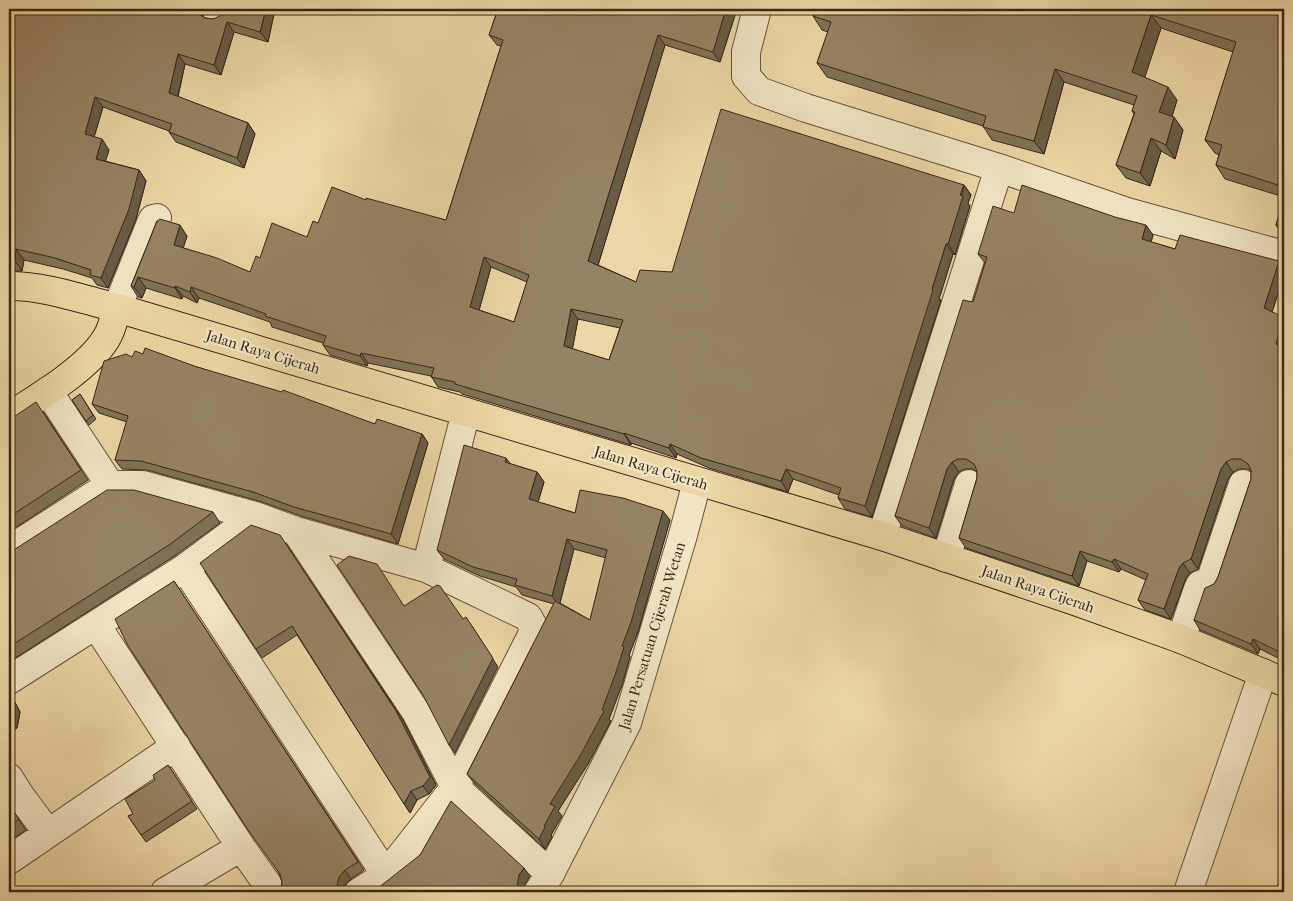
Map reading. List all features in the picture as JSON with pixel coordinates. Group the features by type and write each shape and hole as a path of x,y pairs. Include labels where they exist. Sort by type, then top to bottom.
{"main road":[{"name":"Jalan Raya Cijerah","path":"9,286 24,286 56,292 117,308 882,536 1181,639 1274,677"},
{"path":"9,416 48,391 91,358 107,337 117,308"}],"street":[{"path":"757,9 746,52 746,76 759,91 806,108 999,168 1127,212 1284,255"},
{"path":"882,536 999,168"},
{"path":"117,308 151,223 153,219 157,218"},
{"path":"48,391 110,485"},
{"path":"426,568 466,412"},
{"name":"Jalan Persatuan Cijerah Wetan","path":"544,883 627,724 684,535 697,482"},
{"path":"946,558 969,484"},
{"path":"1181,639 1200,585 1210,582 1243,484"},
{"path":"9,550 110,485 143,485 255,516 296,531 426,568 528,617 533,626 532,635 455,787 386,875 359,892"},
{"path":"9,680 185,568 255,516"},
{"path":"296,531 416,712 455,787 544,883"},
{"path":"185,568 386,875"},
{"path":"96,625 241,847 273,892"},
{"path":"1188,892 1274,677"},
{"path":"9,860 176,746"},
{"path":"9,778 48,833"},
{"path":"165,892 241,847"}],"building":[{"path":"9,9 197,9 199,14 205,18 213,19 220,16 225,9 266,9 260,32 227,22 214,65 178,54 169,93 248,123 237,158 169,132 172,124 95,97 85,134 102,139 96,159 139,170 129,209 101,278 90,275 91,270 55,258 16,249 15,261 9,260"},
{"path":"498,9 726,9 713,52 658,35 588,261 636,282 640,270 672,272 721,109 964,185 960,195 963,196 948,244 946,244 865,506 838,498 841,488 786,469 781,481 701,458 670,444 669,448 455,384 455,382 431,377 434,368 361,353 360,356 323,345 326,336 265,316 266,314 191,287 190,292 175,286 175,288 138,277 134,287 131,286 157,221 160,219 180,225 174,245 217,258 250,272 256,256 260,258 272,223 307,237 313,221 318,223 332,187 366,200 366,198 446,220 503,40 489,35","holes":["484,257 529,275 514,322 470,307","571,309 623,320 609,360 564,346"]},
{"path":"815,9 1284,9 1284,187 1216,165 1222,145 1205,140 1236,42 1151,15 1132,72 1168,87 1159,112 1174,117 1166,145 1151,138 1140,173 1116,165 1135,112 1132,111 1137,96 1055,69 1034,141 983,127 986,116 817,63 831,22 813,16"},
{"path":"1022,185 1115,217 1146,225 1142,239 1175,249 1180,235 1279,261 1264,308 1283,317 1276,344 1278,345 1284,333 1284,654 1253,639 1251,644 1194,620 1205,588 1214,584 1218,577 1251,479 1251,470 1248,464 1241,459 1232,459 1226,462 1221,469 1191,559 1183,563 1179,568 1164,609 1138,600 1148,574 1114,559 1112,562 1080,551 1072,576 959,538 977,478 974,464 966,459 958,459 952,462 947,469 929,528 895,516 963,300 973,302 987,257 978,254 993,206 1014,213"},
{"path":"1284,197 1284,228 1276,225"},
{"path":"145,348 197,367 282,392 283,390 375,424 377,419 422,434 391,534 294,507 253,492 141,461 115,460 128,416 92,404 104,361 126,354 132,357 135,351 143,354"},
{"path":"80,394 93,415 86,421 72,400"},
{"path":"36,402 81,470 9,517 9,420"},
{"path":"464,445 506,458 505,462 537,472 529,499 575,513 580,490 623,498 663,511 631,622 622,646 624,647 602,710 604,711 581,754 550,804 555,806 539,839 467,774 555,601 590,620 607,550 567,539 552,596 515,585 517,579 473,567 437,550"},
{"path":"107,490 134,490 213,512 169,545 9,647 9,553"},
{"path":"251,525 280,535 396,711 430,777 423,786 411,791 404,804 292,626 256,649 200,563"},
{"path":"349,556 377,564 404,606 437,585 440,586 463,619 466,617 493,658 449,745 423,695 337,565"},
{"path":"174,581 358,862 345,870 339,877 337,884 341,892 279,892 282,882 280,874 248,830 127,644 115,619"},
{"path":"9,694 13,702 9,718"},
{"path":"168,765 192,801 141,835 128,816 133,814 125,799 155,780 153,775"},
{"path":"451,801 524,868 519,875 517,886 513,892 369,892 378,888 420,855"},
{"path":"9,805 19,819 9,826"},
{"path":"9,878 18,892 9,892"}]}
